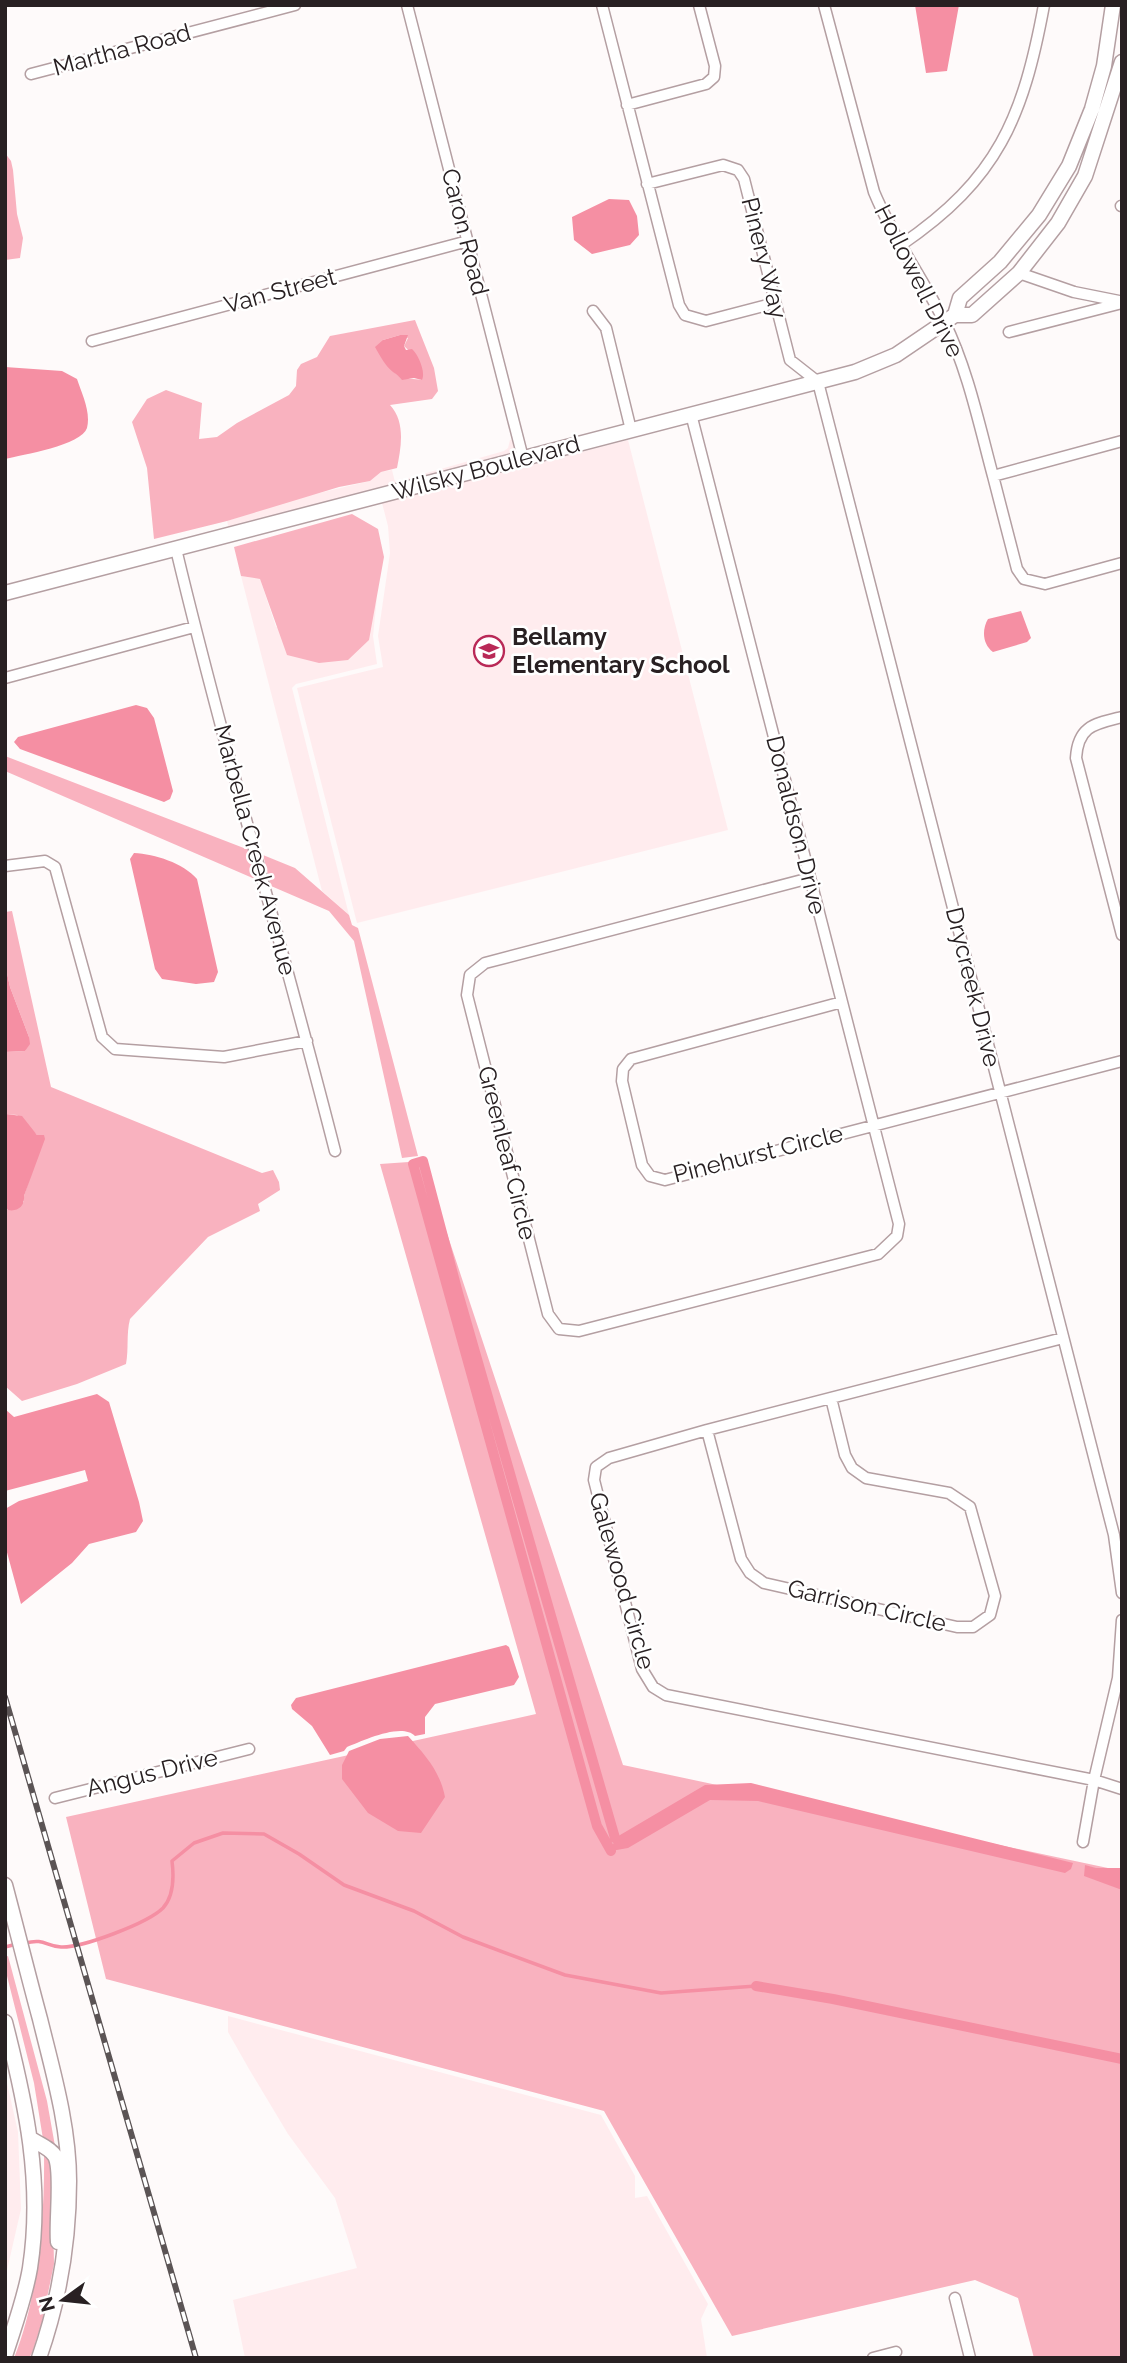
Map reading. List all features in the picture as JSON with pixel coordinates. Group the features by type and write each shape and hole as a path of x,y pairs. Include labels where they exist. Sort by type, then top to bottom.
{"main road":[{"path":"950,319 960,298 1000,262 1031,224 1069,166 1104,66 1113,5"},
{"name":"Wilsky Boulevard","path":"5,593 818,382 885,360 950,319 972,315 1019,273 1058,223 1085,176 1121,66"},
{"path":"5,1885 58,2090 69,2179 61,2274 51,2321 38,2358"},
{"path":"5,2022 24,2095 35,2183 30,2268 5,2356"},
{"path":"31,2140 50,2150 56,2158 61,2274"}],"street":[{"name":"Martha Road","path":"31,74 295,5"},
{"name":"Caron Road","path":"407,5 523,458"},
{"path":"602,5 679,305 685,315 706,321 775,303"},
{"path":"627,105 706,84 714,76 715,66 699,5"},
{"name":"Hollowell Drive","path":"824,5 874,192 885,220 950,319 1017,569 1024,579 1045,584 1122,563"},
{"path":"901,245 935,222 964,196 988,166 1009,131 1034,59 1044,5"},
{"path":"1104,66 1121,66"},
{"name":"Pinery Way","path":"647,184 723,165 738,170 744,179 790,359 818,382"},
{"name":"Van Street","path":"92,341 468,241"},
{"path":"1019,273 1074,292 1122,302"},
{"path":"1009,332 1122,302"},
{"path":"593,310 606,328 631,430"},
{"name":"Drycreek Drive","path":"818,382 1114,1535 1122,1593"},
{"name":"Donaldson Drive","path":"691,414 898,1224 897,1236"},
{"path":"993,476 1122,441"},
{"name":"Marbella Creek Avenue","path":"176,549 194,627 335,1152"},
{"path":"5,678 194,627"},
{"path":"1122,717 1096,723 1084,731 1077,743 1076,758 1122,935"},
{"path":"5,866 45,861 55,867 102,1037 116,1049 224,1057 307,1041"},
{"name":"Greenleaf Circle","path":"810,878 485,963 470,975 467,995 548,1314 559,1329 579,1331 878,1254 897,1236"},
{"name":"Pinehurst Circle","path":"842,1002 631,1059 623,1069 622,1081 642,1165 650,1176 665,1180 873,1125"},
{"path":"873,1125 1122,1060"},
{"name":"Galewood Circle","path":"1063,1338 609,1458 596,1467 594,1480 642,1669 653,1687 666,1695 1094,1780"},
{"name":"Garrison Circle","path":"707,1430 741,1559 750,1573 764,1583 957,1627 973,1626 990,1615 995,1596 970,1507 949,1493 866,1478 852,1468 845,1455 831,1398"},
{"path":"1083,1842 1094,1780 1118,1678 1122,1620"},
{"name":"Angus Drive","path":"55,1798 249,1749"},
{"path":"1094,1780 1122,1789"},
{"path":"955,2298 970,2358"},
{"path":"873,2358 896,2352"}],"shaded area":[{"path":"915,5 959,5 947,71 926,73"},
{"path":"5,153 13,170 17,214 23,238 20,258 5,260"},
{"path":"609,199 629,200 637,216 639,235 630,245 592,254 574,240 572,217"},
{"path":"415,320 434,368 438,391 432,399 390,405 400,427 401,444 397,468 381,472 370,481 339,487 227,521 154,539 147,468 132,422 147,399 166,390 202,403 199,439 217,437 289,395 296,386 297,370 301,364 317,357 330,336","holes":["400,335 408,338 404,346 418,359 422,380 397,375 388,360 383,340"]},
{"path":"408,335 404,346 406,350 412,349 419,359 423,372 422,380 402,380 383,361 375,347 383,340"},
{"path":"5,367 62,371 77,379 88,416 87,428 83,434 63,444 5,459"},
{"path":"510,440 516,454 229,529 227,521 302,497 370,481 381,472 392,470 395,482 504,451"},
{"path":"628,440 728,830 357,923 297,688 383,667 378,636 390,553 388,526 382,503"},
{"path":"352,514 378,529 384,557 369,640 348,660 319,663 287,655 260,579 241,576 234,547"},
{"path":"241,576 260,579 276,627 375,605 377,597 373,636 377,664 296,684 292,688 349,915 322,891"},
{"path":"1021,611 1031,638 1027,642 993,652 989,649 984,636 988,619"},
{"path":"136,705 147,708 154,718 173,791 170,799 164,802 20,749 14,742 18,737"},
{"path":"5,756 249,850 257,880 5,771"},
{"path":"134,853 168,860 197,879 218,972 214,982 196,984 162,979 155,969 130,859"},
{"path":"263,855 295,868 349,915 352,925 358,928 418,1156 402,1158 354,941 329,911 271,886"},
{"path":"12,911 51,1087 262,1173 273,1170 280,1190 258,1204 260,1211 208,1237 130,1319 126,1364 77,1384 22,1401 5,1386 5,1206 8,1210 24,1202 44,1135 37,1135 17,1115 5,1114 5,1052 25,1051 29,1037 10,987 5,964 5,912"},
{"path":"5,964 10,987 29,1037 30,1044 25,1051 5,1052"},
{"path":"6,1114 22,1116 37,1135 44,1135 45,1139 23,1203 18,1209 12,1210 5,1206"},
{"path":"423,1161 623,1765 1122,1871 1122,2358 1034,2358 1018,2298 975,2280 732,2336 604,2111 106,1979 66,1817 536,1714 380,1164"},
{"path":"97,1394 109,1402 143,1521 136,1532 89,1544 72,1563 21,1604 5,1545 5,1509 19,1501 88,1481 85,1470 5,1491 5,1409 14,1417"},
{"path":"506,1645 519,1677 514,1685 435,1704 425,1717 425,1734 415,1736 401,1731 382,1734 330,1755 312,1726 292,1709 291,1705 296,1698"},
{"path":"408,1736 436,1771 445,1797 421,1833 398,1831 368,1813 342,1779 342,1765 349,1751 380,1739"},
{"path":"751,1783 1073,1863 1071,1869 1065,1873 758,1801 710,1800 628,1848 611,1851 615,1838 705,1785"},
{"path":"1085,1865 1096,1868 1122,1868 1122,1890 1084,1876"},
{"path":"8,1956 47,2101 55,2146 43,2139 34,2083 5,1968 5,1957"},
{"path":"228,2016 601,2115 635,2176 635,2198 647,2196 708,2304 701,2319 707,2358 245,2358 233,2300 357,2268 335,2198 288,2134 249,2069 228,2032"},
{"path":"5,2074 18,2132 21,2209 5,2279"},
{"path":"44,2153 52,2165 54,2264 42,2322 32,2353 29,2358 14,2358 29,2310 38,2257"}],"waterway":[{"path":"611,1851 597,1826 413,1164 423,1161 458,1293 615,1838"},
{"path":"25,1943 37,1941 61,1947 71,1946 99,1939 144,1921 167,1903 172,1886 172,1861 194,1843 223,1833 264,1834 344,1885 414,1911 463,1937 565,1975 661,1993 756,1986"},
{"path":"5,1947 17,1944"},
{"path":"756,1986 833,1999 1122,2059"}],"railway":[{"path":"5,1697 196,2358"}],"place":[{"name":"Bellamy Elementary School","path":"489,651"}]}
